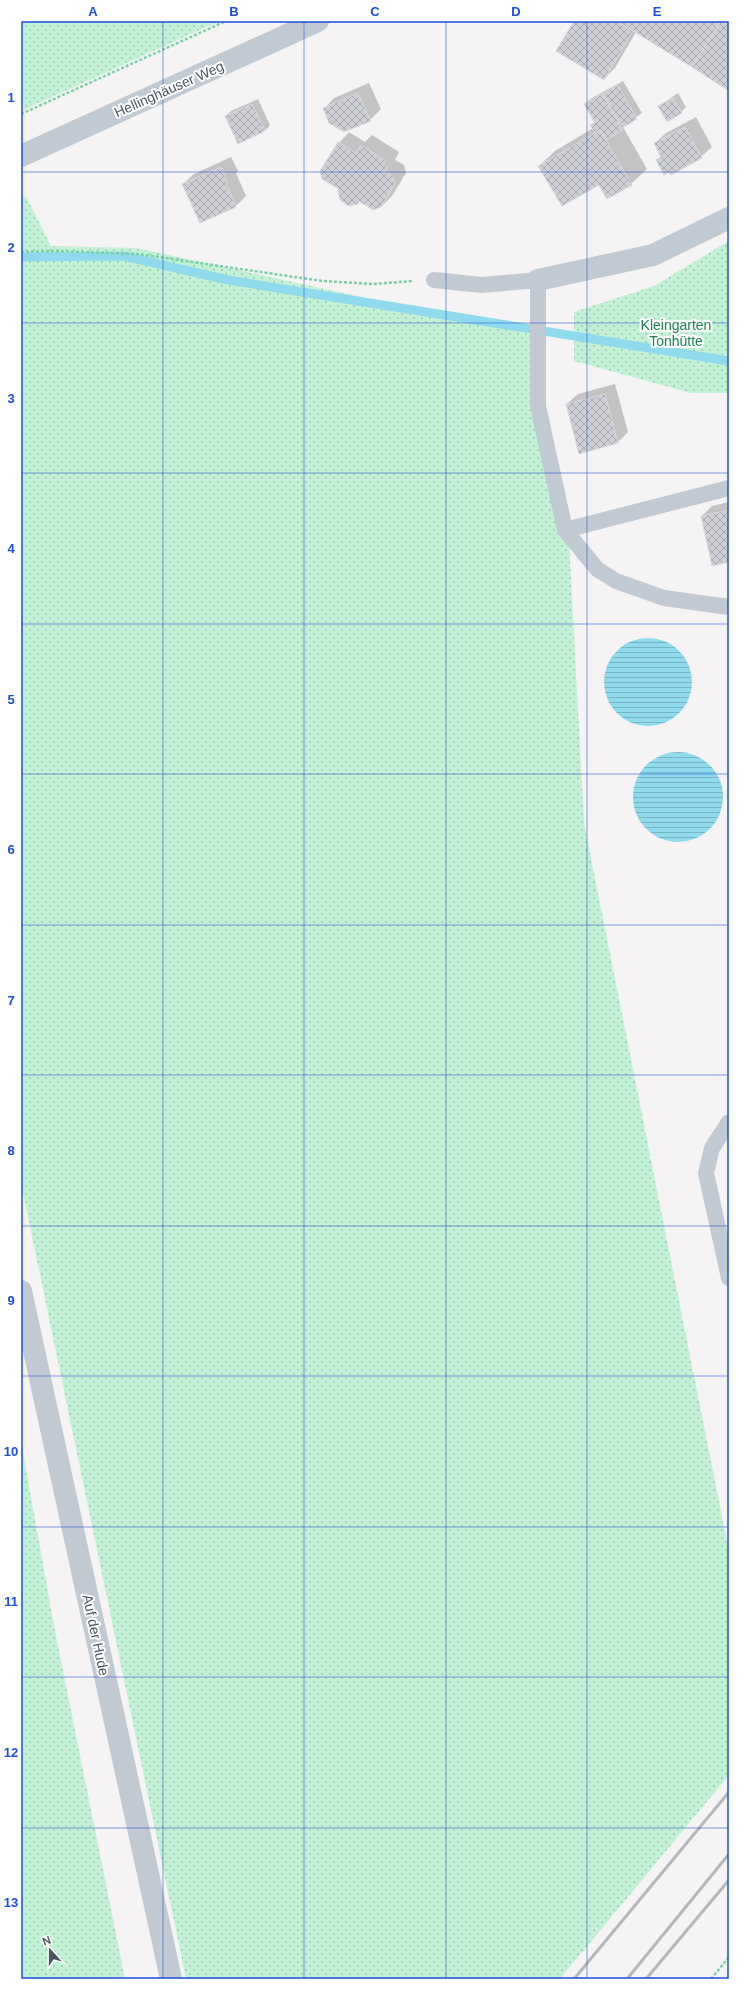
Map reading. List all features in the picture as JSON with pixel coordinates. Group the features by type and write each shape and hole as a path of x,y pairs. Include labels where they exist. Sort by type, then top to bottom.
{"street":[{"name":"Hellinghäuser Weg","path":"21,156 318,21"},
{"path":"538,280 653,255 729,218"},
{"name":"Auf der Hude","path":"21,1291 171,1979"}],"lane":[{"path":"434,280 482,285 538,280 538,406 565,530 597,570 616,581 664,598 729,606"},
{"path":"565,530 729,488"},
{"path":"729,1122 712,1148 706,1173 729,1278"}],"path":[{"path":"21,114 226,21"},
{"path":"21,252 52,251 138,254 329,281 374,284 434,280"},
{"path":"711,1979 729,1957"}],"green space":[{"path":"21,21 220,21 21,111"},
{"path":"26,196 51,246 137,248 544,337 545,406 568,523 584,823 729,1552 729,1775 560,1979 186,1979 21,1183 21,199"},
{"name":"Kleingarten Tonhütte","path":"729,241 729,393 691,393 574,361 574,312 654,286"},
{"path":"21,1442 55,1631 125,1979 21,1979"}],"water":[{"path":"648,638 665,642 679,651 688,665 692,682 688,699 679,713 665,722 648,726 631,722 617,713 608,699 604,682 608,665 617,651 631,642"},
{"path":"678,752 695,755 710,765 720,780 723,797 720,814 710,829 695,839 678,842 661,839 646,829 636,814 633,797 636,780 646,765 661,755"}],"building":[{"path":"574,21 617,21 633,31 604,80 556,51"},
{"path":"617,21 721,21 692,67"},
{"path":"721,21 729,25 729,91 692,67"},
{"path":"618,85 637,119 622,128 603,94"},
{"path":"358,93 371,121 344,132 329,123 323,108"},
{"path":"602,94 623,130 606,140 600,130 595,133 590,125 595,123 584,104"},
{"path":"673,98 682,113 667,122 658,106"},
{"path":"252,104 265,131 238,144 225,116"},
{"path":"685,127 702,158 671,175 669,172 664,175 656,160 661,157 654,143"},
{"path":"600,130 632,185 607,199 599,185 562,206 538,166"},
{"path":"338,142 356,153 361,145 389,163 385,171 393,176 395,184 381,207 373,210 359,201 358,204 349,206 340,200 339,189 322,179 320,171"},
{"path":"221,167 228,183 226,184 236,207 200,223 182,184"},
{"path":"605,394 618,443 579,454 566,404"},
{"path":"729,510 729,562 712,566 701,516"}],"waterway":[{"path":"21,257 124,256 228,280 729,361"}],"railway":[{"path":"574,1979 729,1792"},
{"path":"627,1979 729,1854"},
{"path":"646,1979 729,1880"}]}
